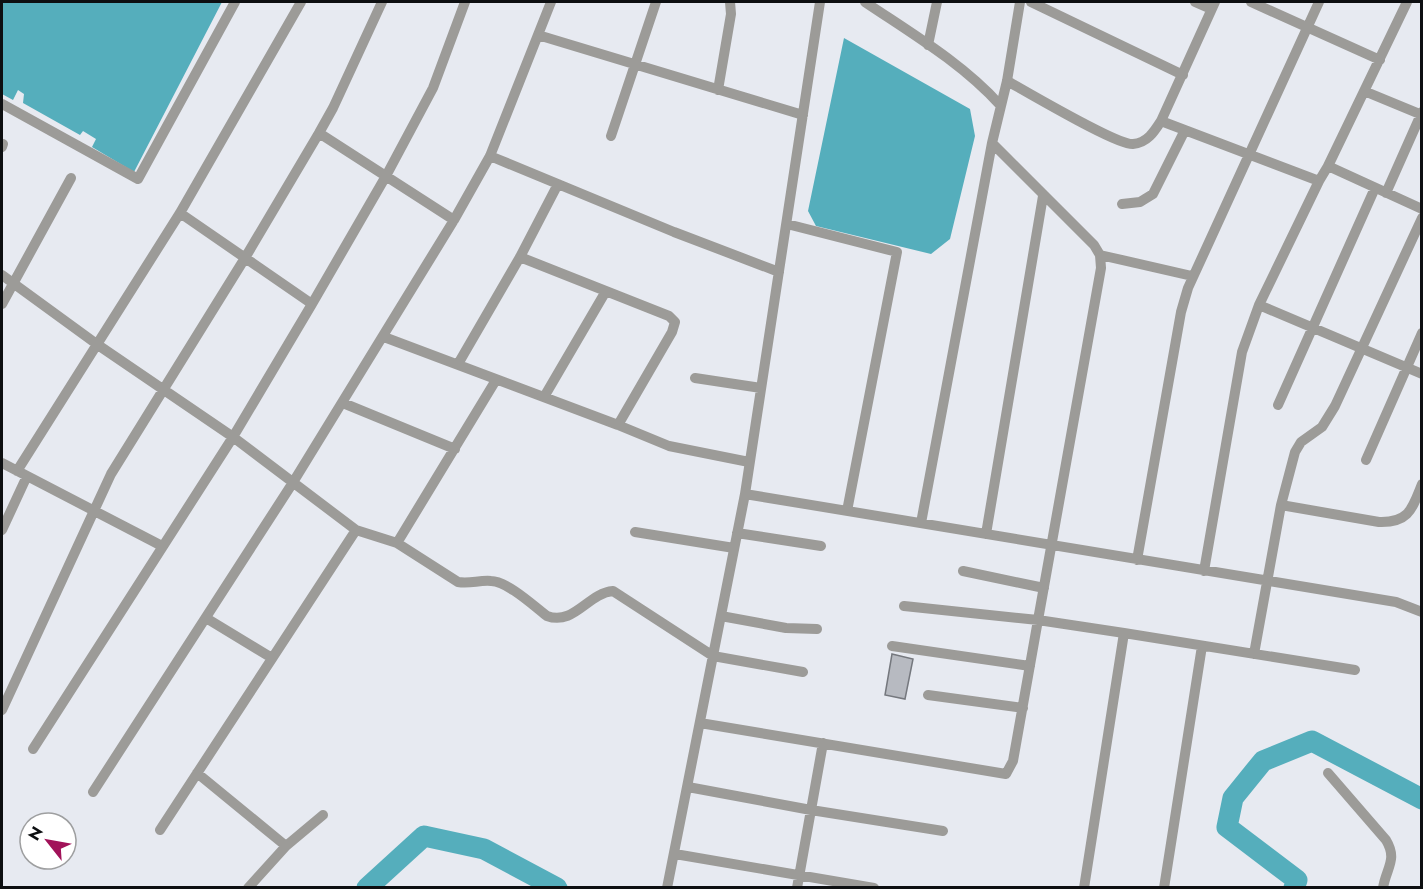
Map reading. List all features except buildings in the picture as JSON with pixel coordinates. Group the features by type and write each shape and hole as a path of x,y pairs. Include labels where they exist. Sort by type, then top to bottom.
{"street":[{"path":"2,104 138,179 235,2"},
{"path":"2,530 22,473 180,213 301,2"},
{"path":"2,710 93,509 120,459 245,258 319,133 382,2"},
{"path":"33,749 233,437 312,304 386,176 433,88 465,2"},
{"path":"93,792 292,484 454,220 490,156 551,2"},
{"path":"611,136 656,2"},
{"path":"718,90 731,14 730,2"},
{"path":"667,888 745,494 820,2"},
{"path":"866,2 979,84 1000,105"},
{"path":"928,45 937,2"},
{"path":"921,523 992,143 1007,81 1020,2"},
{"path":"1031,2 1183,75"},
{"path":"1007,81 1118,140 1131,144 1141,142 1151,136 1161,121 1213,5 1194,2"},
{"path":"1251,2 1380,60"},
{"path":"1137,560 1181,312 1192,276 1319,2"},
{"path":"1204,571 1242,352 1259,304 1407,2"},
{"path":"538,36 802,115"},
{"path":"1364,91 1421,114 1386,193"},
{"path":"1161,121 1319,181"},
{"path":"1122,204 1140,202 1152,194 1185,130"},
{"path":"319,133 454,220"},
{"path":"700,723 1003,774 1006,774 1012,767 1101,268 1100,255 1094,245 992,143"},
{"path":"490,156 674,232 779,272"},
{"path":"1328,166 1422,209"},
{"path":"2,304 71,178"},
{"path":"458,364 520,257 558,184"},
{"path":"1278,405 1375,188"},
{"path":"986,534 1043,196"},
{"path":"180,213 312,304"},
{"path":"1254,654 1281,506 1298,446 1317,432 1328,418 1422,218"},
{"path":"787,224 897,252 847,511"},
{"path":"1100,255 1192,276"},
{"path":"520,257 669,316 675,322 672,332 618,424"},
{"path":"2,275 98,345 233,437 292,484 356,530 397,543 458,582 467,584 491,580 500,583 547,616 556,619 574,613 594,596 604,591 613,591 713,656 803,672"},
{"path":"544,397 606,291"},
{"path":"1259,304 1422,374"},
{"path":"1366,460 1422,333"},
{"path":"384,337 618,424 669,446 749,462"},
{"path":"695,378 761,388"},
{"path":"397,543 496,380"},
{"path":"343,403 455,449"},
{"path":"2,463 162,546"},
{"path":"1281,506 1392,523 1402,520 1409,512 1422,484"},
{"path":"745,494 1396,602 1422,612"},
{"path":"160,830 356,530"},
{"path":"634,532 734,548"},
{"path":"737,533 821,546"},
{"path":"963,571 1044,588"},
{"path":"904,606 1038,620 1354,670"},
{"path":"721,616 786,628 817,629"},
{"path":"206,618 272,658"},
{"path":"1084,888 1124,633"},
{"path":"892,646 1030,666"},
{"path":"1164,888 1202,646"},
{"path":"928,695 1023,708"},
{"path":"798,882 823,743"},
{"path":"197,773 286,846"},
{"path":"1328,773 1391,848 1391,862 1383,888"},
{"path":"688,787 943,831"},
{"path":"249,888 286,846 323,815"},
{"path":"675,854 798,882 874,888"}],"water":[{"path":"2,2 222,2 134,172 92,147 96,139 83,131 80,135 23,103 24,94 18,90 13,100 2,94"},
{"path":"844,38 970,109 975,136 950,239 931,254 816,226 808,211"}],"waterway":[{"path":"1294,888 1297,880 1227,827 1233,798 1263,761 1312,741 1422,799"},
{"path":"367,888 424,836 484,849 557,888"}]}
